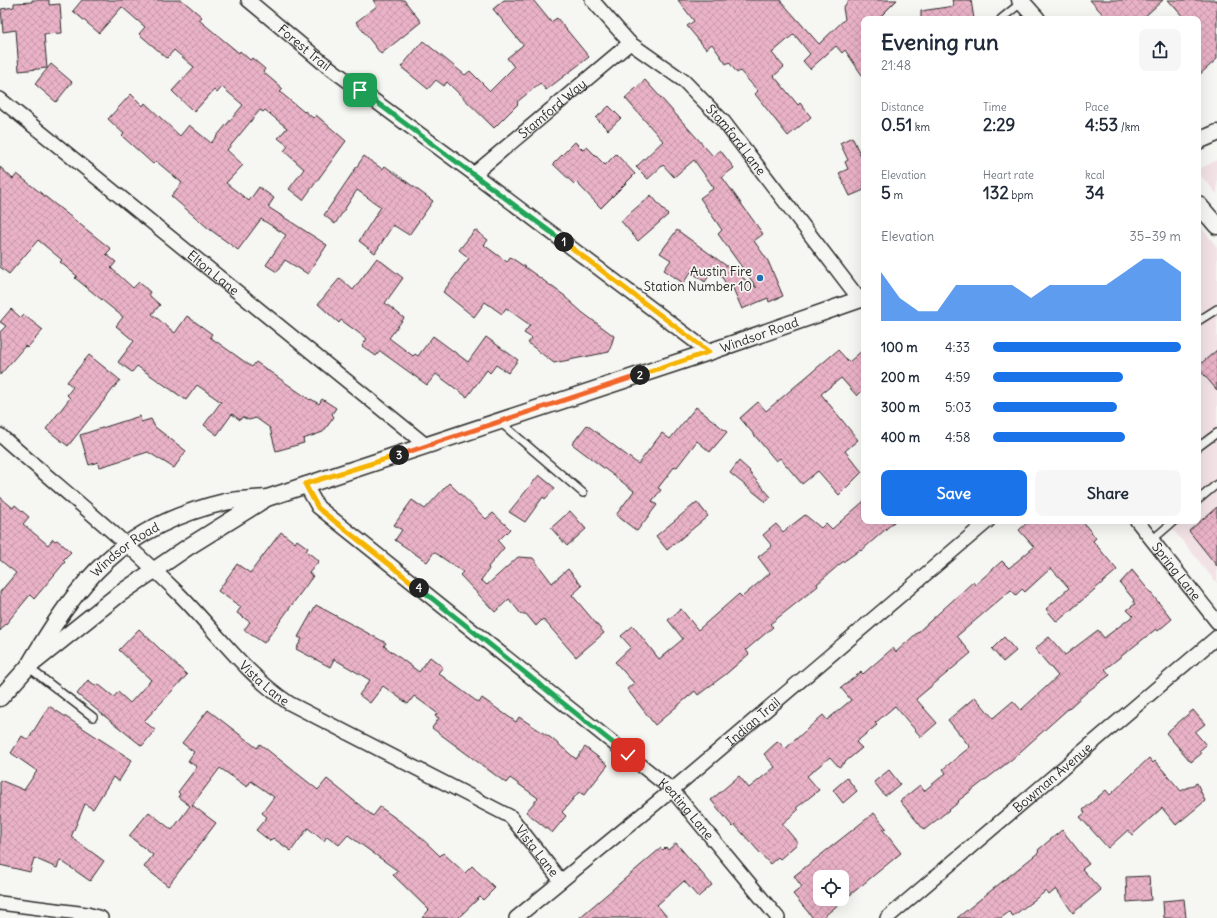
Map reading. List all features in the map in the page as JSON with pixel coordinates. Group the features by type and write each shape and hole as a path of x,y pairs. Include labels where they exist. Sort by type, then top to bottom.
{"street":[{"name":"Forest Trail","path":"248,0 322,62 474,174 709,352"},
{"name":"Stamford Lane","path":"592,0 630,43 684,81 724,122 861,298"},
{"path":"1021,1 1034,16"},
{"name":"Stamford Way","path":"474,174 630,43"},
{"name":"Elton Lane","path":"0,99 427,446"},
{"path":"1201,140 1217,133"},
{"path":"1201,207 1217,226"},
{"name":"Windsor Road","path":"0,698 28,667 118,595 153,570 267,498 305,484 500,422 861,299"},
{"name":"Vista Lane","path":"0,435 180,594 255,677 273,692 288,703 511,817 561,881"},
{"name":"Keating Lane","path":"305,484 318,508 672,790 778,918"},
{"name":"Windsor Road","path":"28,667 51,628 73,596 102,564 126,545 171,519 225,502 267,498"},
{"name":"Indian Trail","path":"516,918 672,790 984,524"},
{"name":"Spring Lane","path":"1139,524 1217,622"},
{"name":"Bowman Avenue","path":"887,918 1217,637"},
{"path":"0,903 87,914 101,918"}],"lane":[{"path":"1004,16 1021,1"},
{"path":"1201,319 1217,309"},
{"path":"500,422 583,493"},
{"path":"1201,446 1217,433"},
{"path":"1201,497 1217,484"},
{"path":"1152,540 1171,524"},
{"path":"28,667 93,717"}],"shaded area":[{"path":"1217,160 1217,194 1201,175 1201,168"},
{"path":"1201,227 1217,247 1217,583 1168,524 1201,524"}],"building":[{"path":"32,0 49,0 49,5 60,4 62,33 44,34 47,68 19,71 16,30 3,32 1,9 14,7 14,3 32,2"},
{"path":"82,0 182,0 202,17 199,20 239,53 240,51 250,60 252,58 265,69 263,72 283,89 280,92 313,118 316,115 346,141 303,200 289,189 304,169 284,151 288,146 278,138 287,128 265,110 263,112 260,110 227,150 243,165 226,183 249,201 259,187 274,198 268,207 327,245 308,274 285,260 277,272 266,265 286,235 261,219 238,250 208,228 171,196 182,183 156,161 153,164 122,136 124,134 108,119 131,94 143,106 145,103 180,136 189,125 211,143 243,105 222,87 217,93 214,90 194,112 172,91 194,67 174,50 167,58 139,34 145,27 122,7 99,33 73,11"},
{"path":"373,0 404,0 421,22 381,54 356,22 377,6"},
{"path":"504,0 533,0 551,22 557,18 589,57 546,90 540,83 517,102 518,104 494,128 447,82 444,86 436,80 428,89 401,67 423,41 465,75 470,71 490,91 514,67 507,58 523,45 493,9"},
{"path":"678,0 780,0 819,44 845,19 843,8 849,0 897,0 881,16 861,16 861,74 845,50 842,53 836,46 810,69 803,61 810,54 794,34 772,53 784,67 774,76 798,105 800,103 811,117 788,136 755,94 758,91 740,71 737,73 729,62 726,64 712,44 706,49 687,26 694,21"},
{"path":"952,0 971,0 974,16 921,16 921,11 954,6"},
{"path":"1090,0 1163,0 1145,16 1104,16"},
{"path":"1168,0 1217,0 1217,59 1201,73 1201,16 1182,16"},
{"path":"51,64 72,82 56,102 35,84"},
{"path":"645,80 713,156 720,150 734,168 722,177 763,234 754,241 768,261 783,296 769,302 768,298 742,309 732,286 729,288 715,267 705,282 691,272 683,283 664,270 671,260 660,253 677,230 757,288 718,234 722,230 700,198 714,188 694,160 674,177 663,165 648,179 636,167 663,141 625,98"},
{"path":"609,106 621,118 608,130 596,118"},
{"path":"852,137 861,154 861,191 850,196 839,173 848,169 845,162 848,160 840,143"},
{"path":"575,142 583,150 587,147 605,165 616,154 635,174 601,208 576,182 574,184 553,164"},
{"path":"364,156 382,169 385,166 433,201 409,235 393,225 375,253 359,241 381,207 357,190 335,224 324,215"},
{"path":"0,167 13,179 17,174 111,249 106,254 116,262 111,268 133,288 139,282 150,292 149,294 151,297 160,305 152,314 175,333 187,316 212,334 210,337 252,367 256,362 310,400 311,399 319,404 322,399 336,408 332,414 334,417 323,432 303,439 304,443 276,451 270,428 256,418 249,420 242,417 240,420 232,414 217,435 204,425 221,402 197,385 186,400 137,366 132,372 118,362 134,341 116,326 123,317 75,278 77,276 60,262 62,260 38,240 9,274 0,267"},
{"path":"651,195 668,215 638,241 621,221"},
{"path":"475,230 488,240 484,245 507,262 510,257 522,265 565,296 583,313 614,336 609,352 554,363 528,343 532,338 524,333 530,325 506,308 502,314 485,302 474,317 443,292 469,258 459,250"},
{"path":"377,258 403,278 385,303 404,318 389,338 413,356 415,354 418,356 433,336 468,362 486,337 518,360 508,373 496,365 490,373 487,370 467,397 436,374 427,385 380,351 376,356 362,346 367,339 341,320 339,323 318,304 340,278 353,290"},
{"path":"11,309 21,318 24,315 43,330 27,348 25,346 0,375 0,332 6,326 0,322"},
{"path":"838,350 849,362 861,352 861,392 857,396 841,378 821,394 858,440 845,451 861,471 861,473 839,495 818,471 802,484 780,458 776,461 740,418 758,402 766,411"},
{"path":"1217,350 1217,390 1201,371 1201,363"},
{"path":"89,355 120,380 68,446 46,429 70,398 67,395 73,387 67,382"},
{"path":"696,407 727,432 710,452 697,441 677,467 675,466 658,488 661,490 652,501 657,505 637,531 616,515 634,491 572,444 587,425 638,464 662,433 670,439"},
{"path":"140,416 141,422 151,419 155,427 186,451 174,468 148,452 100,467 98,462 89,465 80,435"},
{"path":"739,461 750,471 749,472 771,497 766,502 730,473"},
{"path":"539,475 555,488 545,499 543,497 525,522 509,512"},
{"path":"449,483 486,519 493,513 510,529 498,541 504,548 488,567 489,569 481,580 487,585 518,557 533,558 552,583 568,569 582,586 572,595 604,633 576,657 543,619 536,626 526,614 521,614 509,599 495,612 460,575 463,572 434,552 427,562 395,540 402,530 394,525 412,500 425,509"},
{"path":"0,497 13,508 15,505 29,517 23,524 48,545 53,539 55,541 57,540 71,552 63,560 65,562 34,599 30,595 0,631 0,592 16,573 0,560"},
{"path":"697,502 708,516 667,550 656,536"},
{"path":"861,504 861,524 892,524 861,551 860,550 840,564 817,584 818,586 770,624 773,627 746,650 749,654 726,674 698,695 695,691 655,725 627,689 634,683 615,662 631,647 621,636 633,626 659,659 683,639 668,620 681,609 698,630 739,594 742,597 770,573 758,557 772,546 763,535 776,524 783,532 805,515 821,528 826,523 832,529"},
{"path":"1217,507 1217,566 1189,531 1197,524 1201,524 1201,521"},
{"path":"570,511 586,529 567,546 551,528"},
{"path":"1026,524 1084,524 1096,538 1093,541 1117,570 1057,622 1046,609 1069,588 1051,568 1025,592 1022,589 1016,595 1011,590 957,636 971,653 916,699 937,723 921,737 895,706 875,723 877,725 856,742 862,748 839,767 830,757 807,776 819,790 796,808 798,810 782,824 798,843 780,859 778,857 770,864 735,825 733,827 711,800 739,776 749,788 775,767 764,754 778,741 785,749 823,715 827,720 851,700 841,688 861,672 863,674 893,648 896,652 973,582 975,585 1002,561 1009,568 1034,547 1019,530"},
{"path":"281,532 295,543 297,540 308,548 306,551 319,561 309,573 313,576 264,643 244,630 250,622 237,613 241,607 218,591 237,564 250,573"},
{"path":"1132,570 1172,619 1158,631 1156,629 1105,669 1110,675 1088,691 1011,760 958,801 959,802 924,830 900,801 920,785 924,791 946,773 943,769 970,747 948,720 975,697 993,718 1013,701 1021,710 1058,676 1035,649 1049,637 1065,655 1098,630 1104,638 1133,616 1127,610 1135,604 1133,601 1134,600 1120,583"},
{"path":"316,605 386,643 384,646 419,672 430,657 443,667 438,673 479,703 482,698 516,722 519,717 551,738 576,759 585,747 608,765 584,795 579,792 562,812 566,816 552,833 526,812 538,798 510,778 506,783 432,728 439,718 435,716 437,713 414,696 408,704 383,686 370,703 359,695 370,680 334,659 330,667 296,649 302,639 298,637"},
{"path":"139,629 187,675 144,721 155,730 142,746 77,694 88,680 96,686 98,684 114,697 118,692 130,703 151,680 119,650"},
{"path":"1004,637 1016,651 1003,662 992,649"},
{"path":"49,706 132,760 119,781 113,777 93,809 85,804 71,837 104,861 90,881 60,860 57,868 34,858 30,872 0,865 0,780 24,790 37,771 11,753 22,736 28,740"},
{"path":"208,710 257,748 260,744 318,790 327,779 373,816 380,807 415,832 440,856 443,853 465,873 472,866 495,888 483,900 480,897 458,918 422,918 429,910 393,875 398,871 348,835 339,845 327,836 324,841 308,828 291,851 273,838 270,841 256,830 267,817 262,813 274,797 251,781 247,787 220,768 192,805 216,823 168,886 144,867 153,855 129,836 149,812 172,830 190,806 178,797 180,794 178,792 197,767 188,761 194,752 182,743"},
{"path":"1193,710 1205,724 1195,732 1206,745 1199,751 1201,754 1191,762 1166,733"},
{"path":"1149,758 1153,763 1155,761 1181,791 1197,783 1205,801 1176,825 1162,808 1132,835 1128,830 1108,848 1080,817 1085,813 1083,810 1106,790 1110,795"},
{"path":"889,770 900,784 885,796 874,782"},
{"path":"847,778 857,791 843,803 833,790"},
{"path":"874,813 886,828 883,830 901,853 849,896 849,870 813,870 813,906 837,906 822,918 813,918 793,894 802,887 794,876"},
{"path":"1062,830 1089,864 1082,869 1101,890 1073,913 1056,889 1049,895 1046,891 1013,916 1009,912 1001,918 957,918 1039,852 1038,850"},
{"path":"676,843 712,885 698,897 684,881 657,905 668,918 579,918 661,848 663,850 666,847 668,850"},
{"path":"1149,876 1151,900 1127,902 1126,877"},
{"path":"1184,899 1186,918 1164,918 1163,901"}],"place":[{"name":"Austin Fire Station Number 10","path":"760,278"}],"route":[{"path":"360,90 474,174 709,352 427,446 305,484 318,508 628,755"}]}
